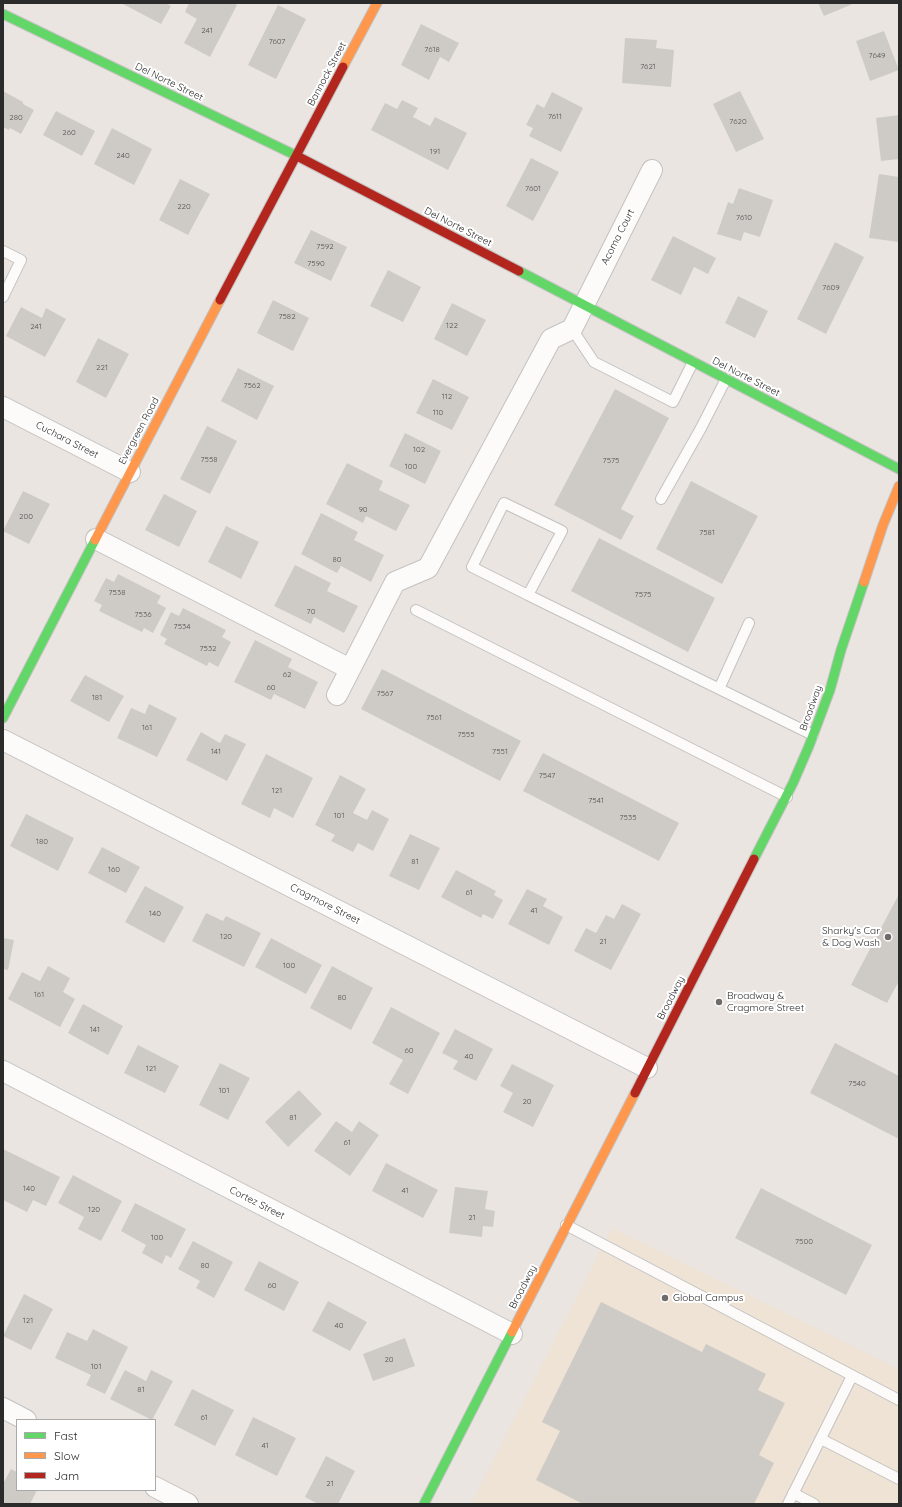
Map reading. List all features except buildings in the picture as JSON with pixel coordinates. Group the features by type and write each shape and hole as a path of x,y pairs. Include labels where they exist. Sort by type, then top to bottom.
{"street":[{"name":"Bannock Street","path":"296,155 377,3"},
{"name":"Del Norte Street","path":"3,14 296,155 899,469"},
{"name":"Evergreen Road","path":"3,718 296,155"},
{"name":"Acoma Court","path":"572,328 652,170"},
{"path":"337,695 395,582 428,568 551,339 572,328"},
{"name":"Cuchara Street","path":"3,407 130,472"},
{"name":"Broadway","path":"424,1504 786,797 813,735 830,690 841,650 883,525 899,486"},
{"path":"96,539 350,669"},
{"name":"Cragmore Street","path":"3,740 647,1068"},
{"name":"Cortez Street","path":"3,1071 512,1334"},
{"path":"3,1408 24,1419"},
{"path":"156,1488 188,1504"}],"lane":[{"path":"3,251 21,260 3,297"},
{"path":"572,328 594,362 673,402 693,362"},
{"path":"661,499 702,428 726,379"},
{"path":"528,595 562,531 504,503 472,567 528,595 813,735"},
{"path":"416,610 786,797"},
{"path":"719,689 749,623"},
{"path":"566,1225 746,1318 899,1400"},
{"path":"788,1504 852,1376"},
{"path":"820,1439 899,1479"},
{"path":"793,1493 814,1504"}],"shaded area":[{"name":"Global Campus","path":"612,1228 899,1369 899,1504 471,1504"}],"traffic: fast":[{"path":"3,14 297,156"},
{"path":"519,271 899,469"},
{"path":"3,718 95,540"},
{"path":"754,859 793,783 809,746 830,690 841,650 864,582"},
{"path":"424,1504 512,1332"}],"traffic: slow":[{"path":"343,67 377,3"},
{"path":"95,540 220,300"},
{"path":"864,582 883,525 899,486"},
{"path":"512,1332 635,1093"}],"traffic: jam":[{"path":"220,300 343,67"},
{"path":"297,156 519,271"},
{"path":"635,1093 754,859"}],"place":[{"name":"Sharky's Car & Dog Wash","path":"888,937"},
{"name":"Broadway & Cragmore Street","path":"719,1002"},
{"name":"Global Campus","path":"665,1298"}]}
